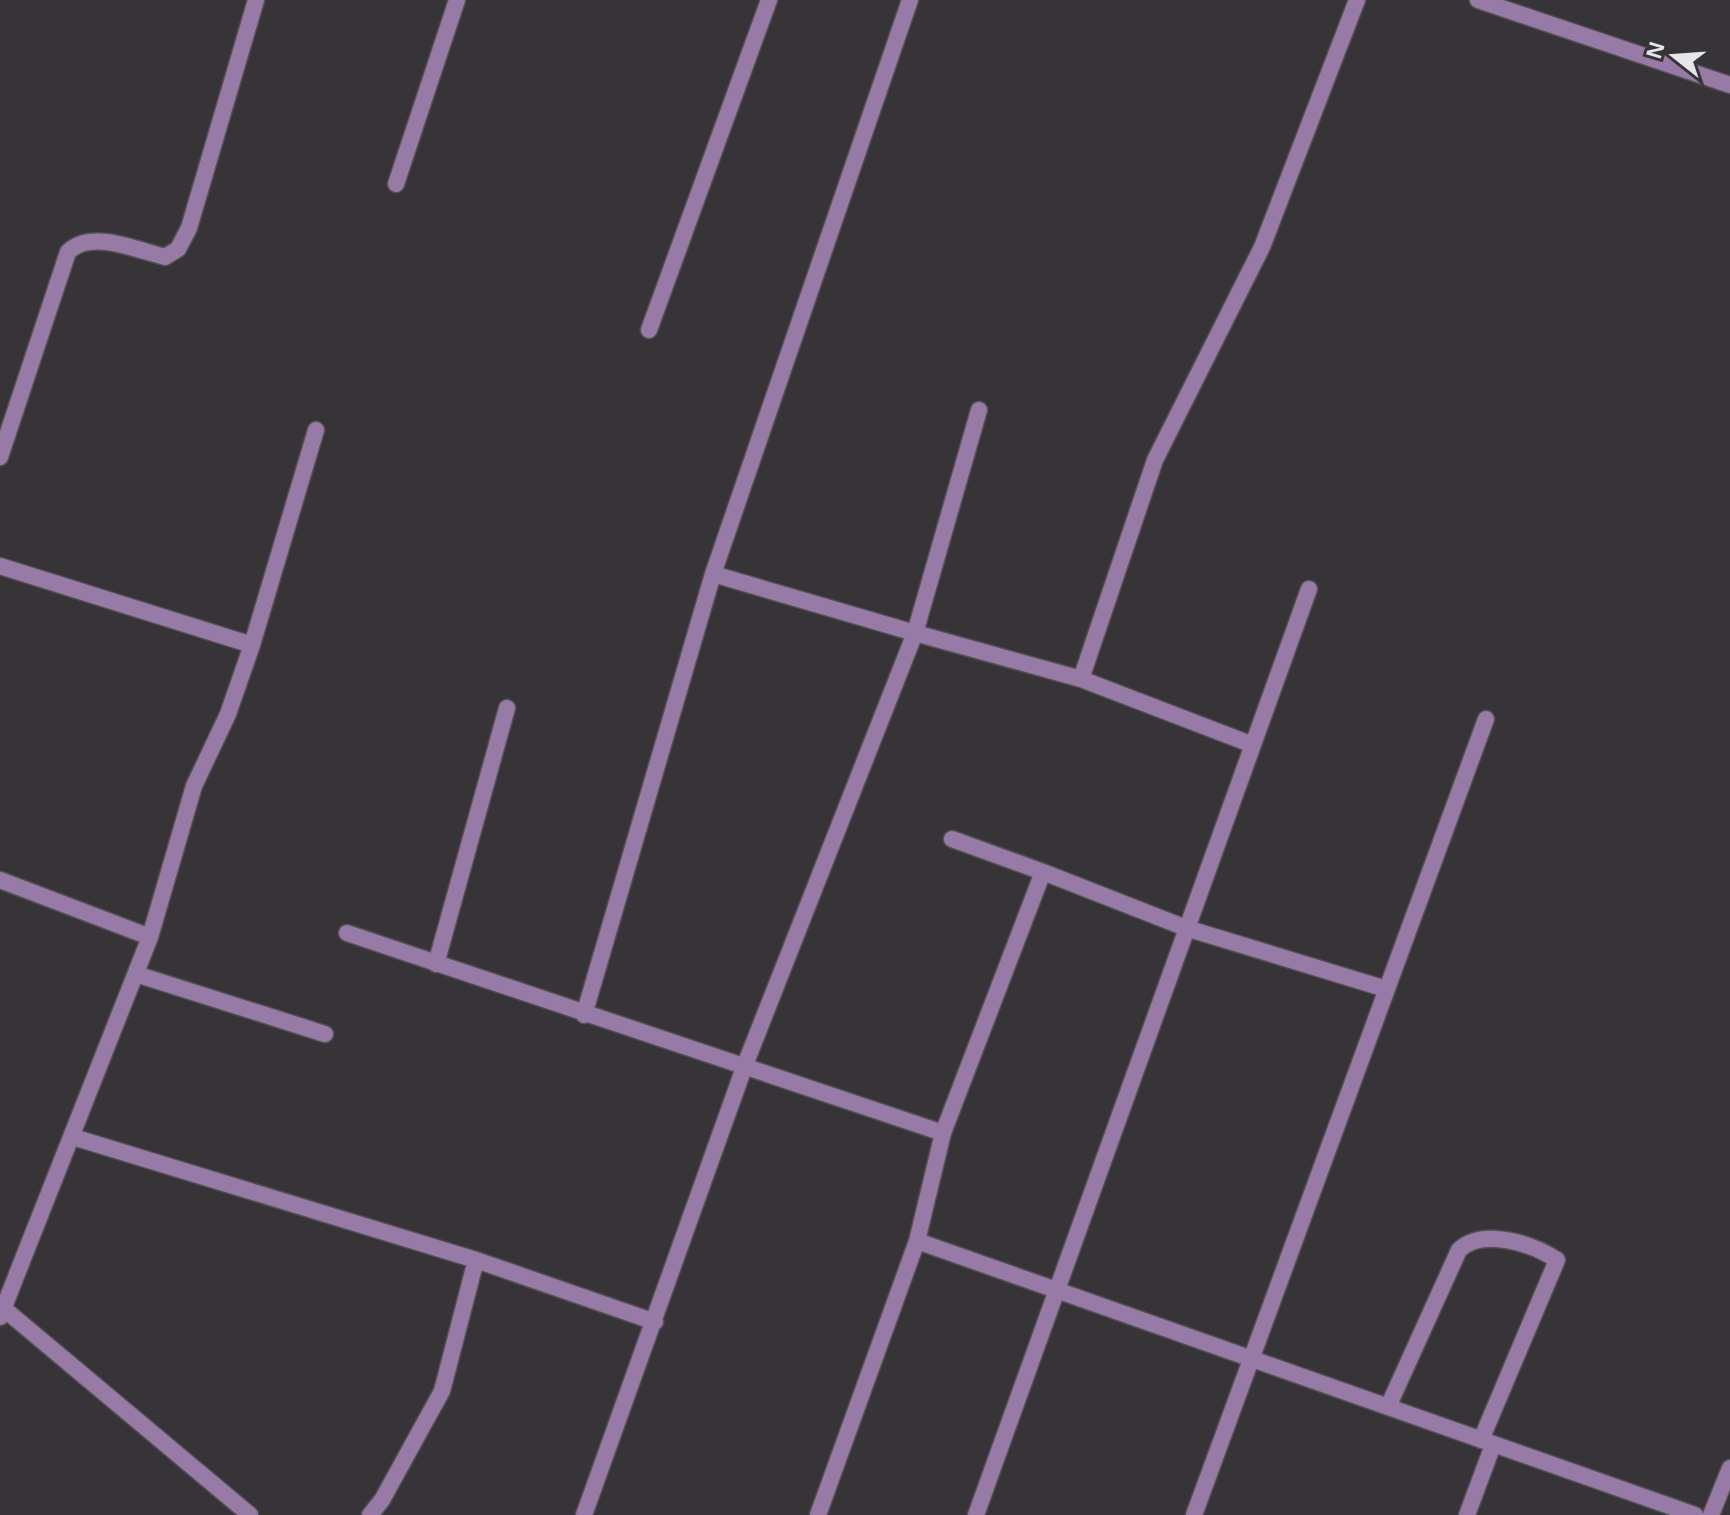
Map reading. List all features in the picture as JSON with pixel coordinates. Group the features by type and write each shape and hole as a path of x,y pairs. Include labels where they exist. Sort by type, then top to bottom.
{"street":[{"path":"0,457 60,265 68,252 78,242 91,240 165,257 178,249 189,228 256,0"},
{"path":"396,184 457,0"},
{"path":"649,330 769,0"},
{"path":"584,1015 713,574 910,0"},
{"path":"1081,679 1155,460 1262,247 1357,0"},
{"path":"1478,0 1730,85"},
{"path":"584,1515 745,1065 915,633 979,410"},
{"path":"250,1515 2,1313 150,937 194,786 228,714 252,645 316,430"},
{"path":"0,566 252,645"},
{"path":"713,574 1081,679 1253,745"},
{"path":"976,1515 1309,589"},
{"path":"436,964 507,708"},
{"path":"1194,1515 1486,719"},
{"path":"952,839 1186,928 1386,989"},
{"path":"818,1515 917,1241 943,1133 1043,872"},
{"path":"0,880 150,937"},
{"path":"347,933 943,1133"},
{"path":"136,974 325,1034"},
{"path":"73,1137 476,1260 655,1322"},
{"path":"1388,1407 1459,1250 1465,1244 1502,1239 1545,1252 1557,1260 1487,1443 1467,1515"},
{"path":"917,1241 1695,1515"},
{"path":"370,1515 382,1500 442,1391 476,1260"},
{"path":"1711,1515 1730,1468"}]}
